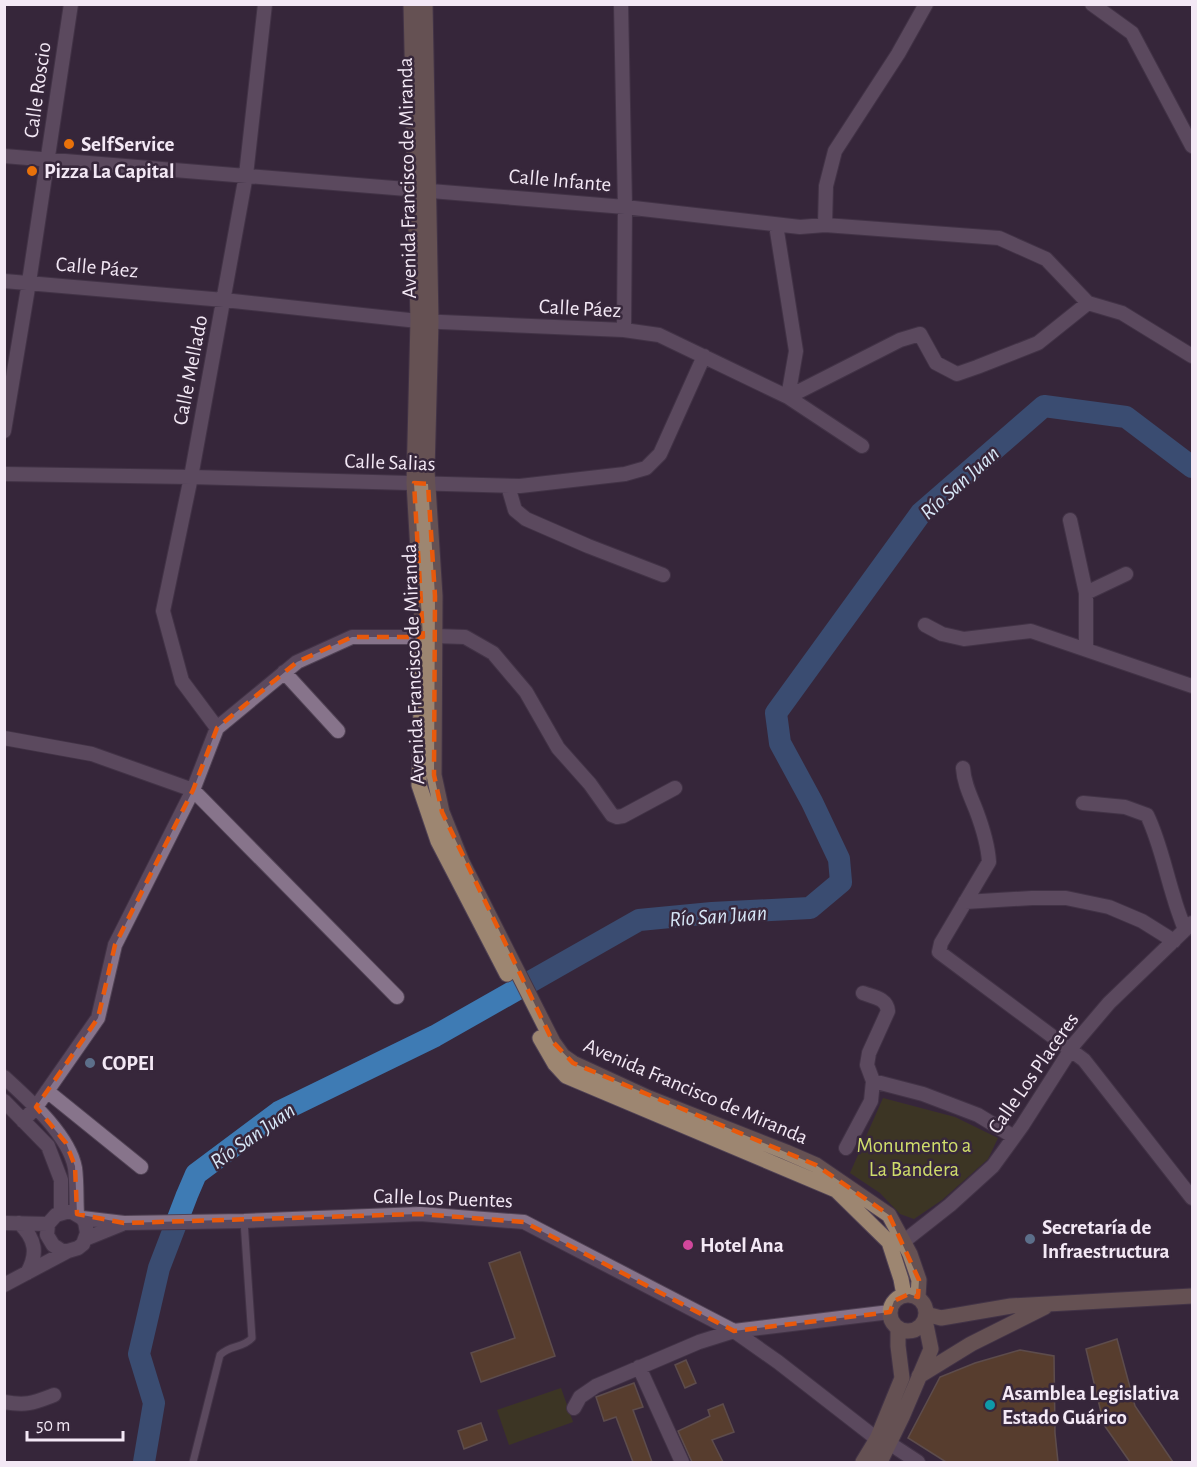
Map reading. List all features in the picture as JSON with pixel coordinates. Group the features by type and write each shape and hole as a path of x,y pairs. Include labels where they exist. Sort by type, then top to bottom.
{"main road":[{"name":"Avenida Francisco de Miranda","path":"411,4 422,190 425,322 421,484 429,636 419,785 438,841 493,934 550,1046 555,1064 566,1076 836,1190 889,1242 901,1279 911,1296"},
{"name":"Avenida Francisco de Miranda","path":"422,190 425,4"},
{"name":"Avenida Francisco de Miranda","path":"550,1046 573,1063 649,1098 816,1165 889,1215 910,1254 919,1280 911,1296"},
{"path":"863,1462 883,1441 920,1376 931,1349 926,1308 911,1296 894,1301 890,1318 898,1328 916,1329 926,1317"},
{"path":"926,1317 941,1318 1011,1306 1192,1296"},
{"path":"920,1376 971,1344 1052,1303"},
{"path":"880,1462 883,1441 902,1378 898,1328"}],"street":[{"name":"Calle Roscio","path":"4,431 71,4"},
{"name":"Calle Mellado","path":"217,728 182,681 164,611 246,175 265,4"},
{"path":"621,4 625,207 624,330"},
{"path":"825,225 826,186 835,151 898,54 926,4"},
{"path":"1092,4 1132,33 1192,146"},
{"name":"Calle Infante","path":"4,156 625,207 800,227 825,225 999,238 1046,259 1088,303"},
{"path":"776,225 796,351 788,397"},
{"name":"Calle Páez","path":"4,281 224,300 425,322 624,330 659,335 788,397 862,446"},
{"path":"788,397 900,340 920,334 936,363 957,374 1038,343 1088,303 1122,313 1192,356"},
{"name":"Calle Salias","path":"4,474 508,486 625,474 646,468 660,454 704,356"},
{"path":"508,486 515,510 526,519 663,575"},
{"path":"1070,520 1086,593 1086,650"},
{"path":"1086,593 1125,574"},
{"path":"925,625 942,634 964,639 1031,631 1192,686"},
{"path":"24,1121 98,1018 115,945 193,790 217,728 297,662 352,637 465,637 493,653 526,692 558,747 590,784 612,815 623,816 675,788"},
{"path":"284,672 338,731"},
{"path":"4,738 92,754 193,790 397,997"},
{"path":"963,768 963,779 988,849 989,862 941,943 939,952 1084,1060 1192,1198"},
{"path":"1083,803 1125,807 1147,815 1159,844 1174,899 1189,926"},
{"path":"965,902 1066,898 1109,907 1142,921 1174,940"},
{"name":"Calle Los Placeres","path":"903,1242 950,1205 993,1166 1023,1126 1070,1049 1109,1002 1189,926"},
{"path":"846,1148 871,1101 873,1081 867,1065 869,1053 888,1011 888,1004 884,1001 863,993"},
{"path":"4,1077 36,1107 66,1143 75,1166 80,1216 87,1228 85,1239 78,1248 68,1251 4,1286"},
{"path":"873,1081 923,1095 978,1115 1014,1137"},
{"path":"47,1091 141,1167"},
{"path":"4,1101 48,1146 61,1180 61,1213"},
{"path":"68,1251 57,1249 47,1235 51,1219 61,1213 72,1212 80,1216 124,1223"},
{"name":"Calle Los Puentes","path":"124,1223 420,1214 524,1222 734,1331 883,1441 918,1462"},
{"path":"4,1223 48,1224"},
{"path":"19,1223 27,1230 34,1248 35,1256 27,1273"},
{"path":"85,1239 124,1223"},
{"path":"574,1408 580,1397 596,1386 699,1342 734,1331 890,1311"},
{"path":"639,1367 682,1462"},
{"path":"4,1402 29,1404 54,1395"}],"lane":[{"path":"193,1462 219,1358 226,1349 245,1344 252,1338 244,1221"}],"highlighted area":[{"path":"414,483 428,484 435,596 434,775 442,812 553,1042 573,1063 816,1165 889,1215 919,1280 918,1297 909,1294 894,1301 890,1312 734,1331 524,1222 420,1214 124,1223 77,1214 75,1166 66,1143 36,1107 98,1018 115,945 193,790 217,728 297,662 352,637 423,637"}],"green space":[{"name":"Monumento a La Bandera","path":"883,1098 955,1117 998,1138 988,1159 942,1200 914,1219 900,1214 880,1193 850,1173"},
{"path":"561,1388 573,1422 509,1445 497,1410"}],"building":[{"path":"520,1252 555,1356 481,1382 471,1353 515,1338 489,1263"},
{"path":"1117,1339 1135,1406 1173,1462 1130,1462 1104,1425 1086,1349"},
{"name":"Asamblea Legislativa Estado Guárico","path":"1020,1350 1054,1356 1055,1433 1058,1462 946,1462 908,1438 940,1377 975,1363"},
{"path":"686,1360 696,1383 685,1388 675,1365"},
{"path":"634,1383 643,1407 633,1410 652,1462 633,1462 616,1417 604,1421 596,1397"},
{"path":"723,1404 734,1432 712,1440 723,1462 692,1462 678,1431 710,1416 708,1410"},
{"path":"481,1423 487,1440 464,1449 458,1431"}],"waterway":[{"name":"Río San Juan","path":"144,1462 154,1403 139,1354 159,1268 196,1174 279,1112 435,1036 639,920 712,913 810,908 841,882 839,859 780,743 776,713 921,513 1044,406 1126,417 1192,467"}],"place":[{"name":"SelfService","path":"69,144"},
{"name":"Pizza La Capital","path":"32,171"},
{"name":"COPEI","path":"90,1063"},
{"name":"Secretaría de Infraestructura","path":"1030,1239"},
{"name":"Hotel Ana","path":"688,1245"},
{"name":"Asamblea Legislativa Estado Guárico","path":"990,1405"}]}
